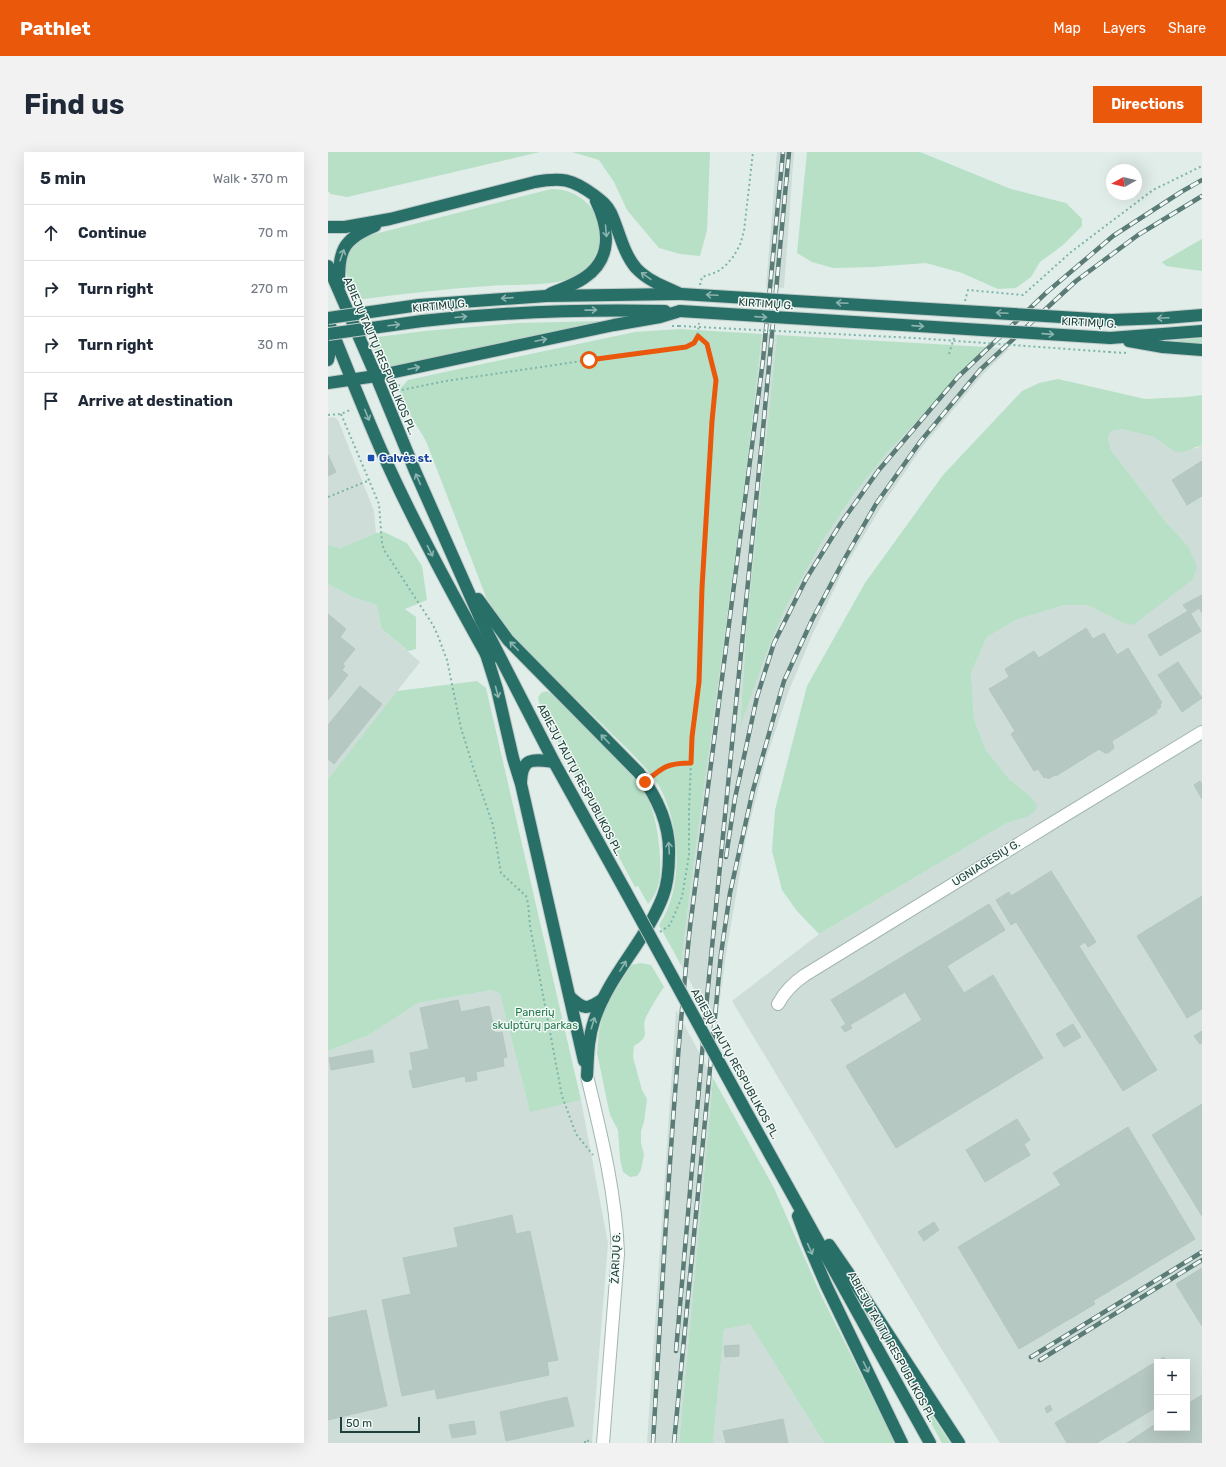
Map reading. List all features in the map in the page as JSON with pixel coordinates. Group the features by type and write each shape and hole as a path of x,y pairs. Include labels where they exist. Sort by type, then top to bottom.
{"highway":[{"path":"328,227 345,227 390,219 548,180 570,181 582,186 604,202 635,267 648,278 681,294"},
{"path":"546,296 584,278 594,270 602,257 605,250 607,234 602,213 593,195"},
{"path":"340,293 340,257 347,243 365,230 390,219"},
{"name":"ABIEJŲ TAUTŲ RESPUBLIKOS PL.","path":"328,266 376,376 415,471 482,620 520,696 554,762 930,1443"},
{"name":"KIRTIMŲ G.","path":"329,325 419,306 546,296 681,294 1111,320 1202,315"},
{"name":"KIRTIMŲ G.","path":"329,325 422,321 480,315 621,310 680,311 1113,338 1202,331"},
{"path":"328,383 376,376 606,326 660,317 680,311"},
{"path":"328,360 330,351 329,325"},
{"name":"ABIEJŲ TAUTŲ RESPUBLIKOS PL.","path":"329,325 381,451 445,581 486,654 520,696"},
{"path":"1113,338 1140,344 1202,350"},
{"path":"462,574 499,630 639,773 659,805 668,830 668,879 664,895 656,912 603,999 594,1021 590,1037 587,1076"},
{"path":"486,654 497,689 512,758 521,784 587,1076"},
{"path":"521,784 522,770 526,763 537,760 554,762"},
{"path":"570,998 580,1006 587,1007 593,1006 603,999"},
{"path":"788,1186 808,1243 826,1285 902,1443"},
{"path":"802,1211 849,1274 959,1443"}],"street":[{"name":"UGNIAGESIŲ G.","path":"778,1004 784,993 792,984 805,975 1059,818 1202,732"},
{"name":"ŽARIJŲ G.","path":"587,1076 608,1168 617,1225 618,1254 598,1442"}],"path":[{"path":"740,245 744,231 753,152"},
{"path":"964,304 968,290 1022,295 1071,252 1153,190 1202,166"},
{"path":"679,326 907,338 1109,352"},
{"path":"949,354 955,332"},
{"path":"397,391 446,381 686,347 694,343 698,336 707,344 716,380 712,421 702,588 699,682 692,737 689,855 682,897 670,925 658,933"},
{"path":"328,415 341,414 379,504 382,543 384,550 433,625 447,660 461,728 493,825 502,873 521,890 526,896 528,903 530,926 562,1096 576,1134 596,1159"},
{"path":"328,497 370,480"},
{"path":"645,782 666,766 675,763 691,763"},
{"path":"585,1443 585,1440 598,1442"}],"shaded area":[{"path":"777,152 794,152 784,288 766,287"},
{"path":"762,334 777,335 747,620 740,725 784,611 823,540 852,497 886,454 986,347 1009,349 983,374 923,446 881,507 845,567 813,633 788,693 766,759 746,837 726,954 716,1029 681,965 703,788 739,532"},
{"path":"334,417 338,420 374,511 376,533 340,548 328,545 328,418"},
{"path":"1122,429 1154,437 1173,451 1197,448 1202,445 1202,1443 1000,1443 942,1350 732,1001 819,934 1007,823 1027,817 1029,795 1009,779 986,750 974,719 971,673 987,637 1016,620 1064,605 1087,605 1123,623 1188,546 1166,522 1111,450 1108,438 1111,431"},
{"path":"328,584 355,598 377,605 381,628 420,662 328,779"},
{"path":"492,990 500,994 530,1111 581,1100 608,1243 592,1443 328,1443 328,1051 369,1035 418,1003"},
{"path":"676,1010 713,1078 679,1443 647,1443"},
{"path":"750,1324 824,1443 713,1443 724,1328"}],"green space":[{"path":"328,152 540,152 347,197 331,194 328,191"},
{"path":"572,152 710,152 707,230 700,256 680,254 659,248 627,210 614,182 599,160"},
{"path":"807,152 920,152 1011,189 1066,203 1082,219 1082,226 1063,245 1040,262 1031,277 1016,288 998,289 962,273 926,263 833,268 812,262 797,253"},
{"path":"551,189 567,191 580,197 591,207 597,219 600,233 599,247 593,260 575,277 565,281 544,284 498,285 356,300 345,265 350,250 367,236"},
{"path":"1202,239 1202,271 1166,266 1162,262"},
{"path":"603,321 391,367 387,366 380,360 370,338 425,331 518,323"},
{"path":"679,329 762,334 744,492 681,965 659,925 667,910 673,893 677,856 672,819 659,786 654,778 633,755 533,658 508,630 495,612 486,597 426,441 406,408 400,389 408,380 440,373 635,332"},
{"path":"777,335 986,347 886,454 852,497 823,540 784,611 767,652 740,727 747,620"},
{"path":"1202,338 1202,345 1170,341"},
{"path":"1058,379 1145,399 1202,395 1202,445 1183,452 1173,451 1154,437 1122,429 1111,431 1108,438 1111,450 1166,522 1188,546 1197,567 1192,580 1133,625 1123,623 1087,605 1064,605 1016,620 987,637 971,673 974,719 986,750 1009,779 1029,795 1037,805 1036,810 1027,817 1007,823 819,934 797,911 782,890 772,851 775,810 807,686 865,583 943,475 1022,391 1039,383"},
{"path":"384,532 407,543 422,566 427,600 405,609 416,617 416,649 408,651 381,628 377,605 355,598 328,584 328,545 340,548 376,533"},
{"name":"Panerių skulptūrų parkas","path":"477,681 486,688 581,1100 530,1112 500,994 492,990 418,1003 369,1035 328,1051 328,779 397,691"},
{"path":"546,691 554,695 630,772 644,790 656,824 659,841 660,864 659,882 655,894 648,904 638,886 635,887 578,781 539,702 538,697 541,693"},
{"path":"641,963 651,965 664,987 646,1017 644,1026 645,1036 634,1046 633,1057 642,1090 647,1099 644,1122 641,1131 641,1143 644,1155 641,1170 637,1176 630,1177 623,1172 620,1159 618,1130 610,1115 597,1053 599,1032 604,1009 631,965"},
{"path":"713,1078 774,1188 820,1293 895,1443 824,1443 750,1324 724,1329 713,1443 679,1443"},
{"path":"910,1381 950,1443 942,1443 909,1383"}],"building":[{"path":"328,455 336,472 328,476"},
{"path":"1202,461 1202,496 1187,505 1172,480"},
{"path":"1202,595 1202,613 1199,608 1190,614 1183,605"},
{"path":"1188,611 1201,631 1160,656 1148,635"},
{"path":"328,614 346,629 340,637 355,649 343,664 345,666 342,670 348,675 328,700"},
{"path":"1086,628 1093,639 1104,633 1117,655 1128,648 1162,703 1160,704 1161,707 1156,711 1157,713 1056,776 1055,775 1048,779 1046,777 1044,778 1038,769 1034,771 1011,734 1015,731 989,689 1009,677 1005,669 1034,651 1039,658"},
{"path":"1178,662 1202,698 1182,712 1158,675"},
{"path":"360,686 382,704 334,764 328,759 328,725"},
{"path":"1112,741 1114,748 1108,753 1105,753 1099,749"},
{"path":"1200,781 1202,784 1202,799 1194,785"},
{"path":"1051,871 1096,942 1088,947 1085,942 1079,946 1157,1070 1123,1091 1016,922 1011,925 996,900 1009,892 1011,896"},
{"path":"1202,896 1202,1009 1187,1018 1137,936"},
{"path":"989,904 1005,930 947,966 964,993 993,975 1043,1058 896,1148 846,1066 922,1020 905,992 850,1025 852,1028 845,1032 841,1027 846,1024 831,1000"},
{"path":"458,1000 461,1012 489,1006 495,1033 502,1032 507,1057 503,1058 504,1066 476,1072 477,1080 466,1082 465,1076 413,1088 409,1071 413,1070 410,1053 429,1049 420,1008"},
{"path":"1073,1024 1081,1037 1064,1047 1056,1034"},
{"path":"1202,1031 1202,1043 1200,1044 1194,1036"},
{"path":"372,1050 374,1062 331,1070 329,1058"},
{"path":"1202,1104 1202,1216 1152,1135"},
{"path":"1017,1119 1030,1140 1024,1144 1030,1155 985,1182 966,1150"},
{"path":"1128,1127 1195,1239 1093,1301 1095,1304 1019,1349 958,1247 1061,1185 1053,1173"},
{"path":"512,1215 516,1234 530,1231 558,1360 547,1362 549,1375 437,1399 435,1389 402,1396 382,1300 411,1294 403,1258 458,1247 454,1228"},
{"path":"934,1222 939,1230 924,1241 918,1232"},
{"path":"1202,1268 1202,1326 1176,1284"},
{"path":"366,1310 387,1406 328,1420 328,1318"},
{"path":"739,1345 739,1356 725,1357 724,1346"},
{"path":"1154,1363 1154,1409 1097,1443 1067,1443 1055,1423"},
{"path":"1202,1395 1202,1443 1127,1443 1154,1425 1154,1431 1190,1431 1190,1402"},
{"path":"567,1397 574,1426 506,1441 500,1412"},
{"path":"1050,1405 1052,1410 1047,1413 1045,1408"},
{"path":"783,1419 788,1443 726,1443 723,1431"},
{"path":"474,1421 476,1434 452,1438 449,1425"}],"railway":[{"path":"653,1443 673,1120 690,927 763,360 783,152"},
{"path":"676,1351 706,1008 789,152"},
{"path":"726,857 735,798 757,697 774,643 806,579 841,523 878,471 958,377 1047,292 1113,236 1202,180"},
{"path":"674,1443 721,954 730,893 753,790 784,681 812,620 876,504 920,442 980,370 1076,281 1138,235 1202,196"},
{"path":"1031,1357 1202,1252"},
{"path":"1040,1360 1202,1260"}],"place":[{"name":"Galvės st.","path":"371,458"}],"route":[{"path":"589,360 686,347 694,343 698,336 707,344 716,380 712,421 702,588 699,682 692,737 691,763 675,763 666,766 645,782"}]}
